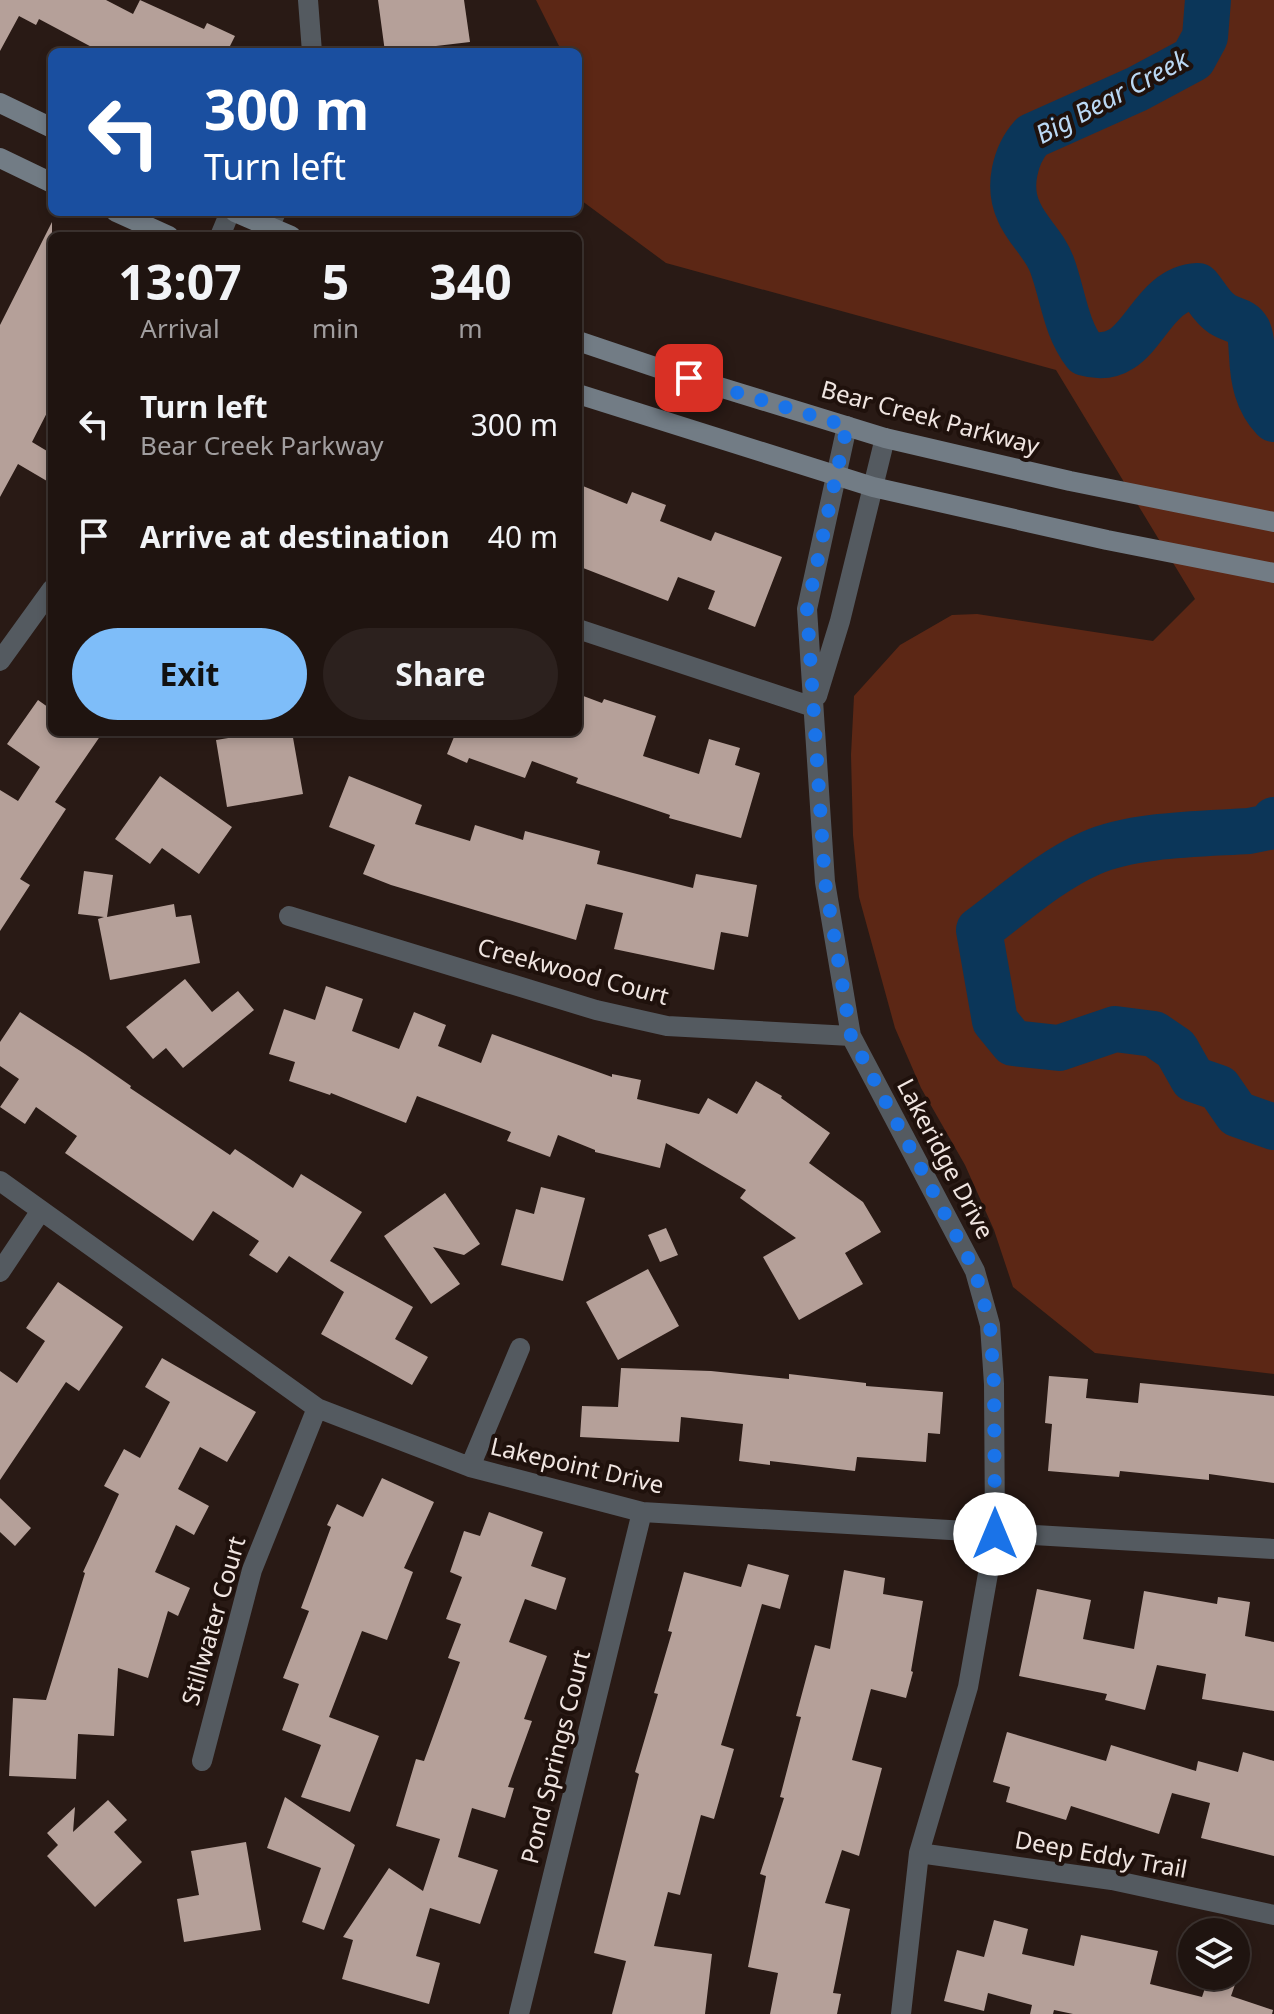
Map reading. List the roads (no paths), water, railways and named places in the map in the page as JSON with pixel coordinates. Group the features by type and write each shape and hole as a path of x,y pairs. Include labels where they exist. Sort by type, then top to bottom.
{"main road":[{"path":"0,103 48,126"},
{"path":"0,158 48,181"},
{"path":"125,216 160,232"},
{"path":"244,216 270,225"},
{"name":"Bear Creek Parkway","path":"582,342 885,438 1070,481 1274,522"},
{"path":"582,395 873,487 1107,540 1274,573"}],"street":[{"path":"308,0 311,48"},
{"name":"Lakeridge Drive","path":"847,426 807,609 825,882 851,1036 975,1271 990,1325 994,1384 995,1534 968,1687 919,1853 901,2014"},
{"name":"Lakeridge Drive","path":"813,707 840,621 885,438"},
{"path":"0,661 48,595"},
{"path":"582,630 813,707"},
{"name":"Creekwood Court","path":"289,916 596,1010 667,1026 851,1036"},
{"name":"Lakepoint Drive","path":"0,1181 317,1408 470,1467 642,1512 1274,1549"},
{"path":"0,1272 40,1212"},
{"path":"470,1467 520,1348"},
{"name":"Stillwater Court","path":"202,1761 252,1570 317,1408"},
{"name":"Pond Springs Court","path":"519,2014 642,1512"},
{"name":"Deep Eddy Trail","path":"919,1853 1112,1880 1274,1915"}],"waterway":[{"name":"Big Bear Creek","path":"1208,0 1205,37 1193,59 1137,89 1032,136 1017,162 1013,182 1015,202 1022,219 1049,258 1069,321 1085,353 1104,355 1120,350 1166,300 1180,290 1198,286 1218,311 1248,330 1257,389 1274,419"},
{"name":"Big Bear Creek","path":"1274,820 1269,827 1249,831 1147,838 1091,853 1047,878 979,930 995,1021 1013,1043 1059,1048 1115,1029 1154,1034 1176,1049 1193,1079 1219,1088 1237,1114 1274,1127"}]}
